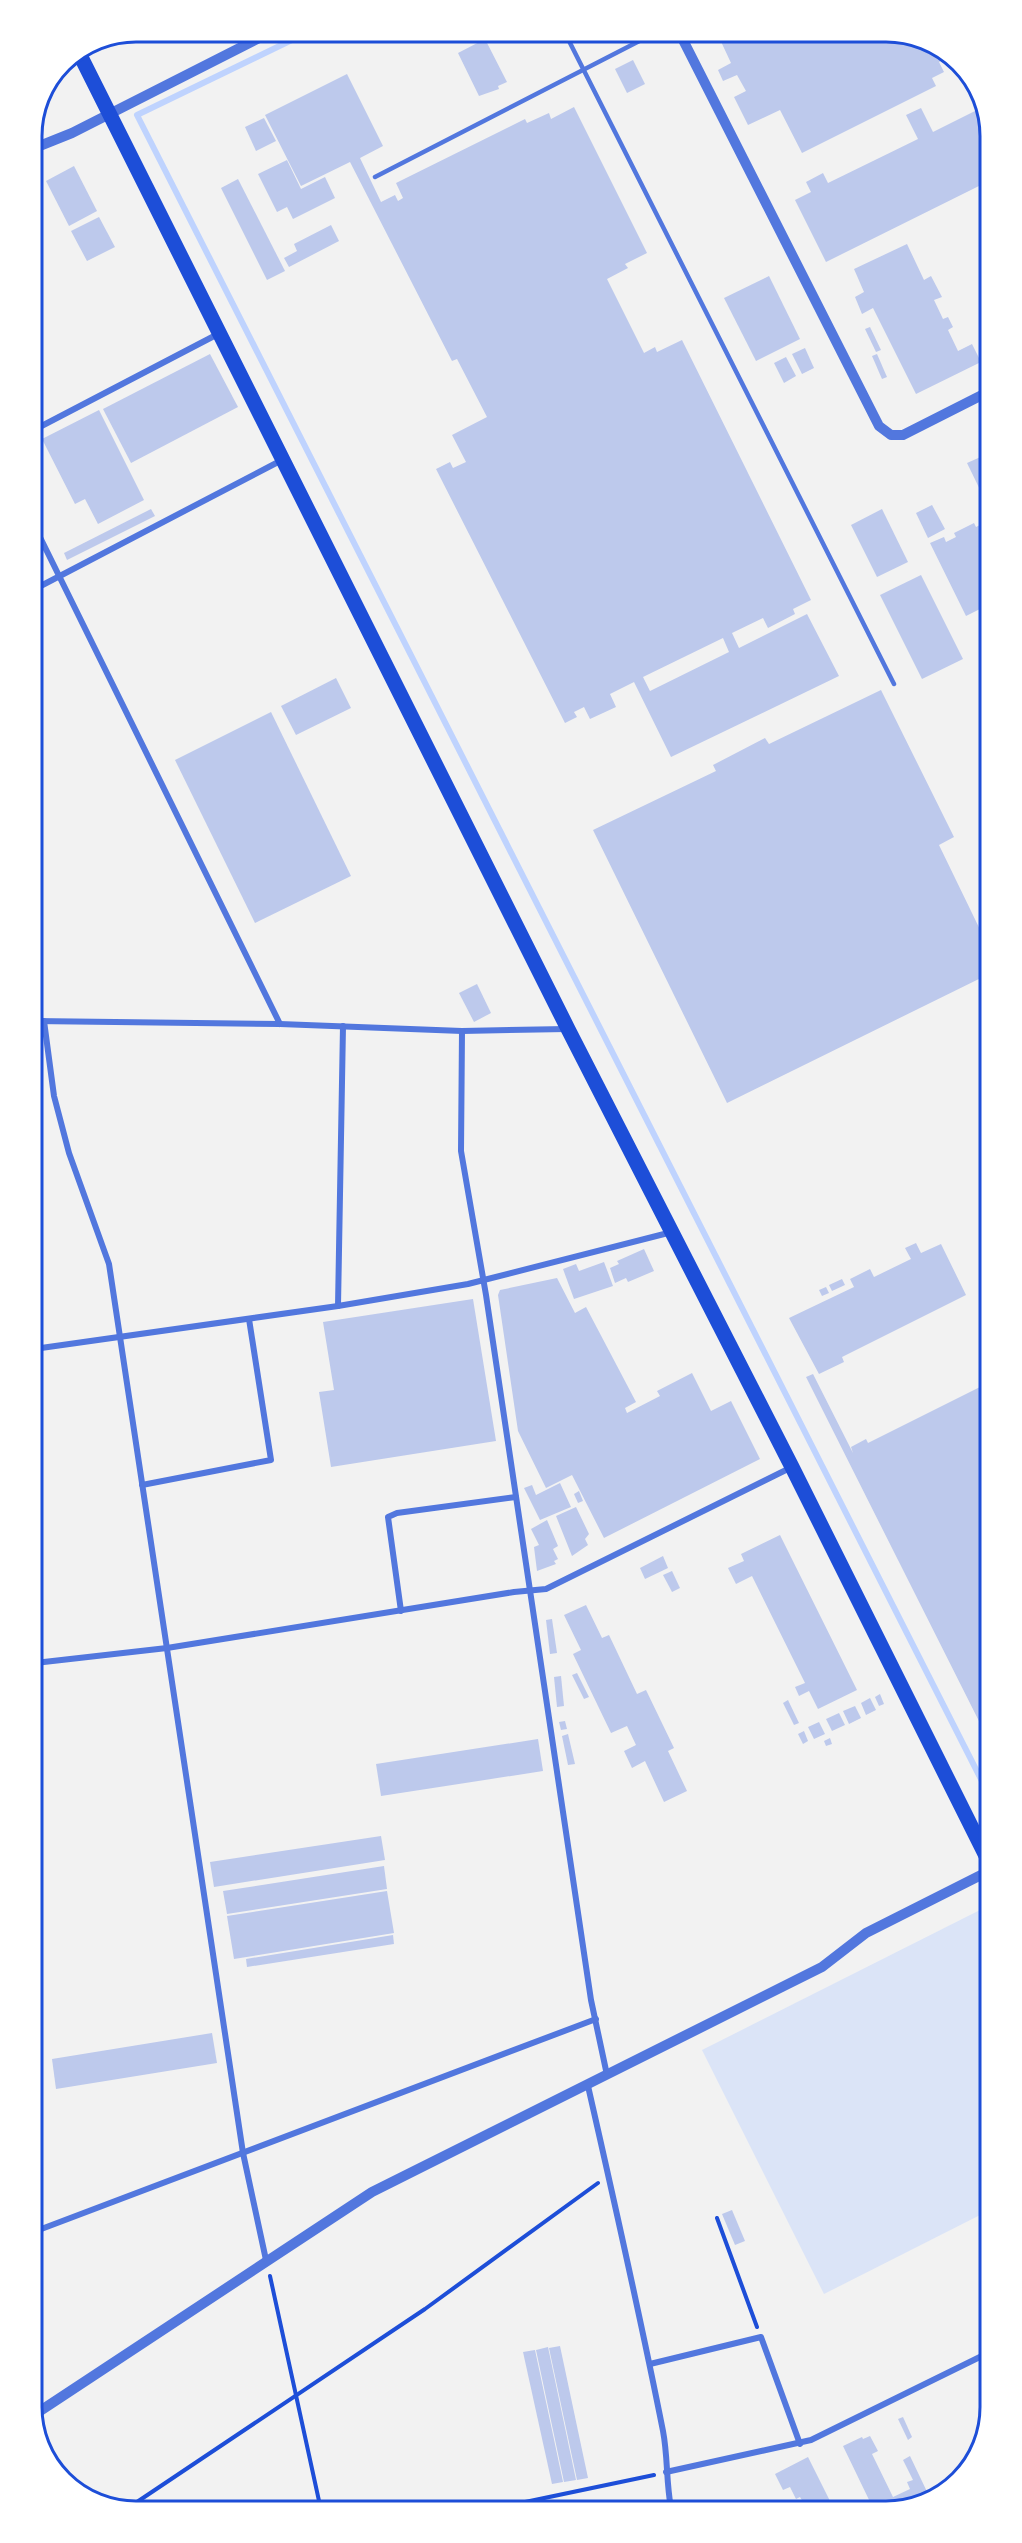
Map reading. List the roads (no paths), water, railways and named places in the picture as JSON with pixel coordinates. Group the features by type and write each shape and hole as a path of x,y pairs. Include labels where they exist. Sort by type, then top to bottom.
{"main road":[{"path":"82,59 568,1029 792,1467 980,1844"}],"street":[{"path":"42,145 72,133 251,42"},
{"path":"684,42 879,426 891,435 903,435 980,396"},
{"path":"42,426 220,333"},
{"path":"42,585 283,460"},
{"path":"42,541 280,1024"},
{"path":"266,2260 243,2153 109,1264 69,1153 54,1096 44,1021 280,1024 462,1031 568,1029"},
{"path":"338,1306 343,1026"},
{"path":"462,1031 460,1151 483,1280 596,2019 607,2075"},
{"path":"42,1348 338,1306 483,1280 673,1232"},
{"path":"142,1485 271,1460 249,1318"},
{"path":"42,1663 167,1648 546,1589 792,1467"},
{"path":"401,1611 388,1517 397,1513 516,1497"},
{"path":"42,2409 372,2192 822,1967 866,1934 980,1876"},
{"path":"42,2229 596,2019"},
{"path":"588,2085 650,2364 668,2456 666,2472 670,2501"},
{"path":"650,2364 761,2337 800,2444"},
{"path":"666,2472 800,2444 885,2405 980,2357"}],"lane":[{"path":"570,42 894,684"},
{"path":"375,177 637,42"}],"waterway":[{"path":"288,42 137,115 980,1777"}]}
